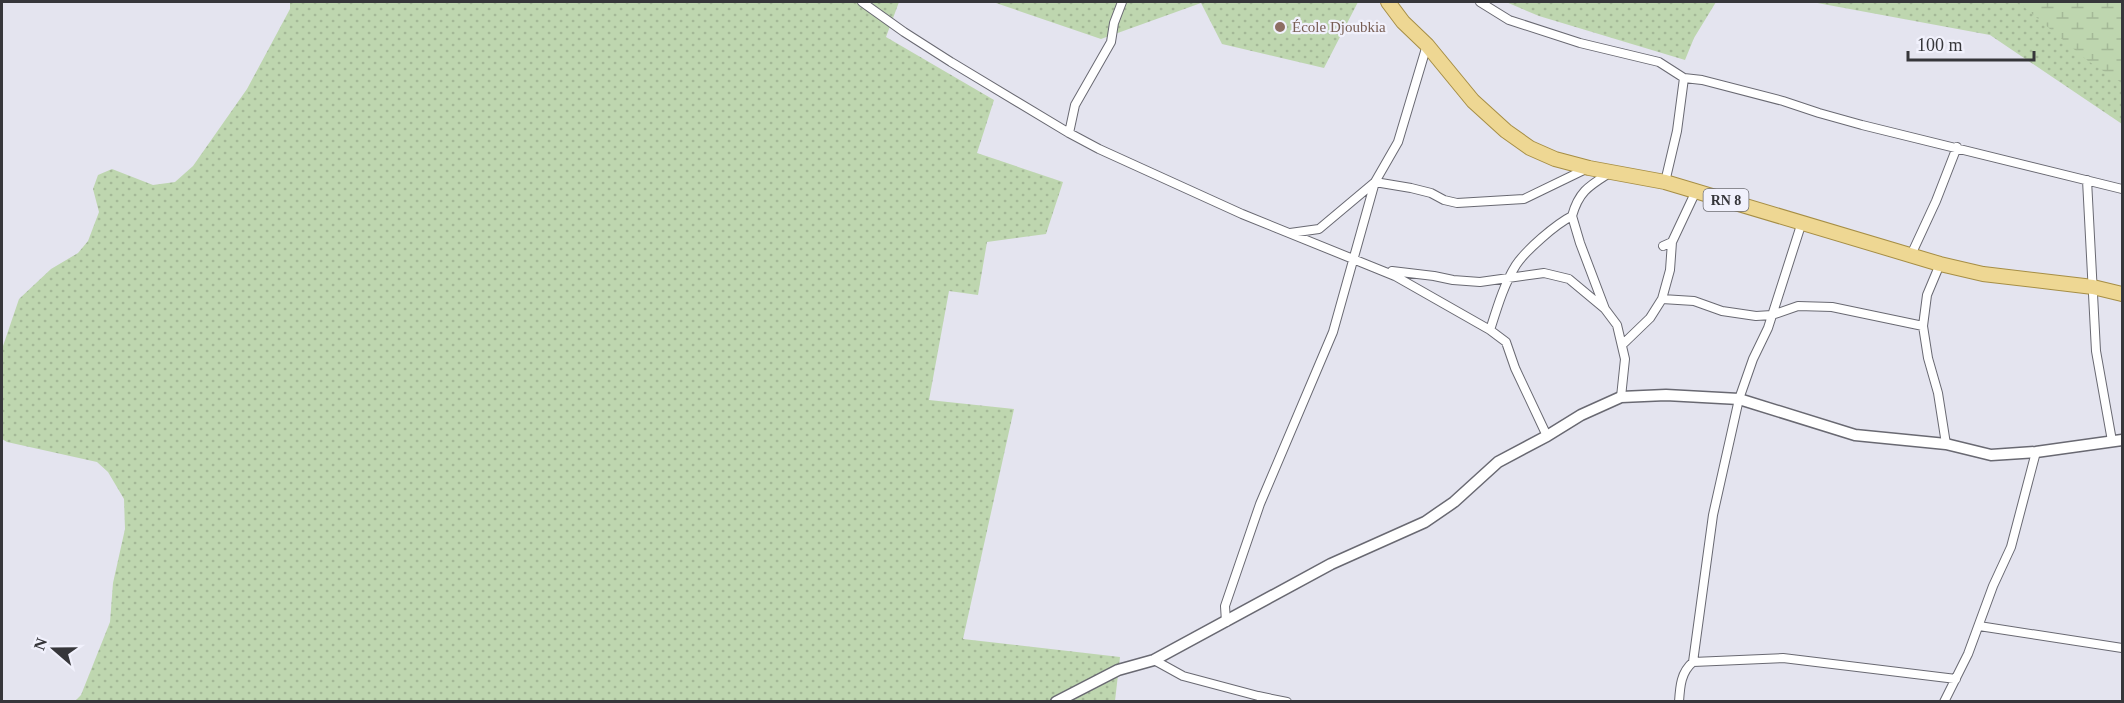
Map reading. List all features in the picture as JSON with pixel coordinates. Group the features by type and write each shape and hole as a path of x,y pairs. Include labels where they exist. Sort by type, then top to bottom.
{"main road":[{"name":"RN 8","path":"1388,2 1473,101 1506,131 1530,147 1555,159 1589,168 1665,182 1940,264 1983,274 2092,287 2122,294"}],"street":[{"path":"862,2 951,62 1099,149 1288,233 1395,276 1490,330 1506,342 1515,368 1547,436"},
{"path":"1069,133 1075,105 1111,42 1114,23 1122,2"},
{"path":"1480,2 1509,20 1580,43 1659,62 1684,78 1702,80 1783,100 1852,122 2122,189"},
{"path":"1226,622 1225,606 1260,504 1333,332 1375,182 1398,142 1427,45"},
{"path":"1665,182 1677,131 1684,78"},
{"path":"1911,255 1936,201 1957,147"},
{"path":"1288,233 1319,229 1375,182 1431,193 1444,200 1457,203 1524,199 1589,168"},
{"path":"1605,309 1572,216 1577,199 1588,186 1611,172"},
{"path":"1056,702 1118,670 1154,660 1331,564 1425,522 1454,502 1498,462 1547,436 1581,414 1621,397 1666,395 1739,399 1855,435 1946,444 1991,455 2036,452 2117,440 2096,351 2087,180"},
{"path":"1622,345 1650,318 1662,299 1670,270 1667,244 1696,191"},
{"path":"1490,330 1499,301 1516,264 1557,224 1572,216"},
{"path":"1693,662 1713,515 1739,399 1753,359 1768,328 1802,222"},
{"path":"1940,264 1928,295 1923,326 1928,358 1938,393 1946,444"},
{"path":"1382,270 1480,282 1544,273 1569,279 1605,309 1617,325 1625,359 1621,397"},
{"path":"1662,299 1694,301 1722,311 1756,316 1772,315 1798,306 1832,307 1923,326"},
{"path":"1944,702 1956,679 2011,547 2036,452"},
{"path":"1978,626 2122,648"},
{"path":"1679,702 1681,682 1686,668 1693,662 1783,658 1956,679"},
{"path":"1154,660 1183,676 1287,702"}],"green space":[{"path":"290,2 899,2 886,37 994,100 977,153 1063,182 1046,234 987,242 978,295 949,291 929,400 1014,409 963,639 1120,657 1115,701 75,701 81,695 110,622 113,583 125,529 124,499 108,472 97,462 2,439 2,349 19,299 51,269 78,253 88,241 99,212 93,189 98,175 112,169 153,185 175,182 193,166 247,89 290,9"},
{"path":"993,2 1358,2 1324,68 1222,44 1201,3 1101,39"},
{"path":"1506,2 1716,2 1694,38 1685,60 1539,16"},
{"path":"1812,2 2122,2 2122,124 1990,35"},
{"path":"2018,2 2122,2 2122,83 2088,61"}],"place":[{"name":"École Djoubkia","path":"1280,27"}]}
